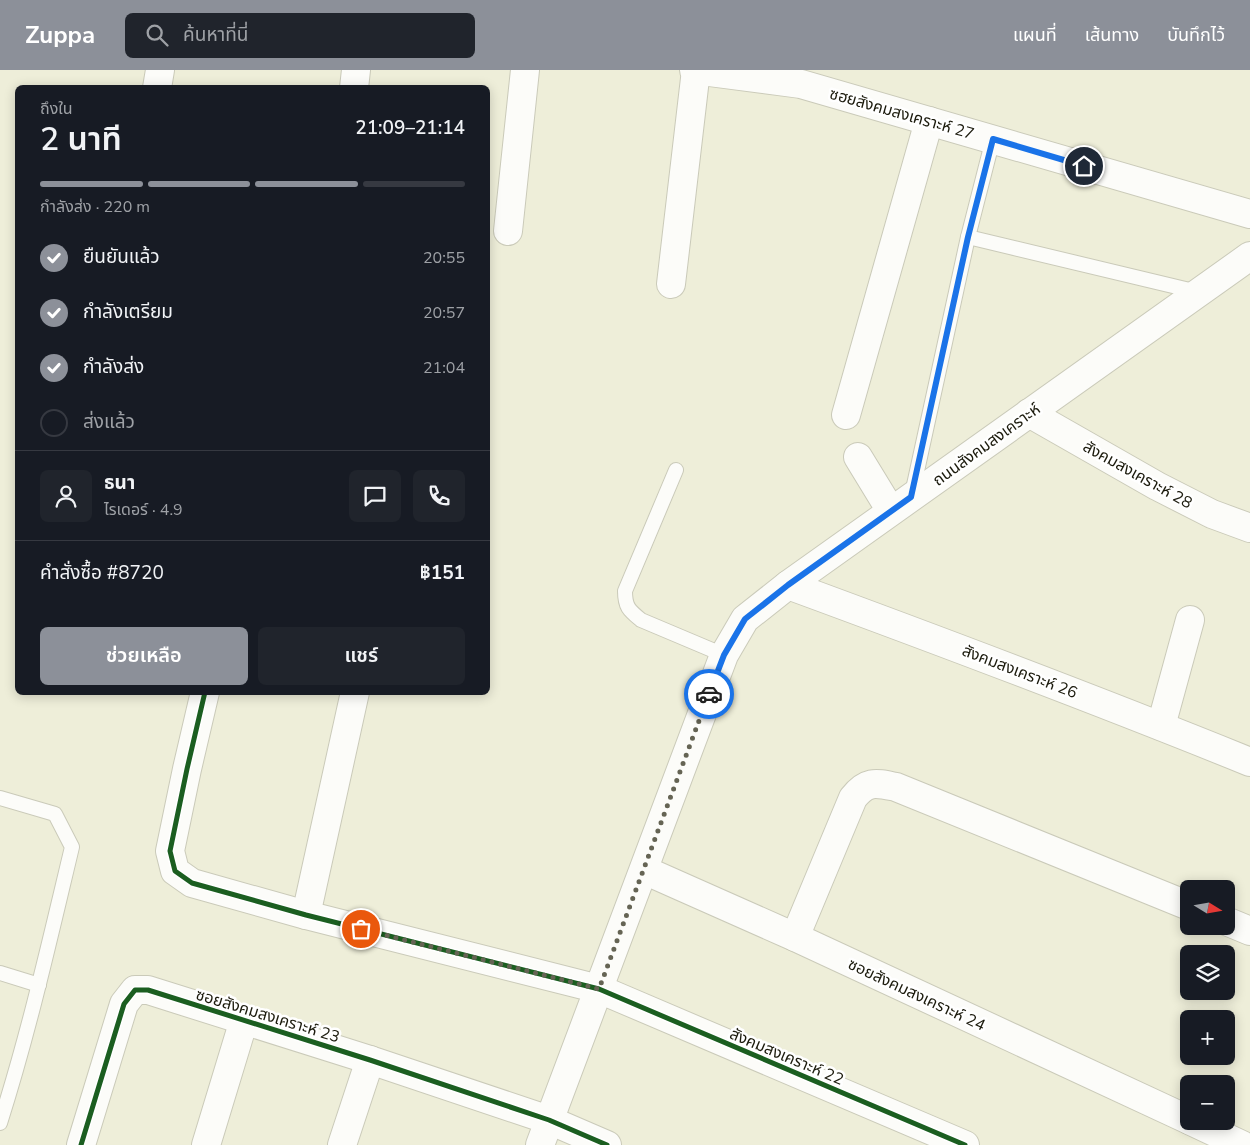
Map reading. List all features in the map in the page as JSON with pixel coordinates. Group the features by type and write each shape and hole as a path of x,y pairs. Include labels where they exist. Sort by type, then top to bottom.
{"street":[{"path":"157,85 160,70"},
{"path":"354,85 356,70"},
{"path":"508,230 526,70"},
{"path":"671,284 695,70"},
{"name":"ซฮยสังคมสงเคราะห์ 27","path":"695,70 801,84 1250,214"},
{"path":"846,414 929,121"},
{"name":"ถนนสังคมสงเคราะห์","path":"540,1145 724,655 745,619 788,585 1250,256"},
{"name":"สังคมสงเคราะห์ 28","path":"1029,413 1157,486 1212,514 1250,528"},
{"path":"858,457 901,504"},
{"name":"สังคมสงเคราะห์ 26","path":"788,585 935,639 1250,762"},
{"path":"1161,726 1190,620"},
{"name":"สังคมสงเคราะห์ 22","path":"204,695 170,851 174,871 192,883 306,915 599,989 965,1145"},
{"path":"306,915 354,695"},
{"path":"795,937 853,798 860,789 869,784 896,786 1180,902"},
{"name":"ซอยสังคมสงเคราะห์ 24","path":"644,870 795,937 1180,1116"},
{"path":"1235,925 1250,931"},
{"name":"ซอยสังคมสงเคราะห์ 23","path":"81,1145 124,1004 135,990 148,990 370,1060 550,1120 607,1145"},
{"path":"206,1145 244,1020"},
{"path":"342,1145 370,1060"},
{"name":"ซอยสังคมสงเคราะห์ 24","path":"1210,1130 1242,1145"}],"lane":[{"path":"901,504 993,139"},
{"path":"968,237 1200,292"},
{"path":"676,470 625,591 625,602 641,620 724,655"},
{"path":"0,798 54,814 72,847 39,985 0,1123"},
{"path":"0,973 39,985"}],"cycle path":[{"path":"204,695 170,851 175,871 192,883 306,915 599,989 965,1145"},
{"path":"81,1145 124,1004 135,990 148,990 370,1060 549,1120 607,1145"}],"way so far":[{"path":"361,929 599,989 709,694"}],"route":[{"path":"709,694 724,655 745,619 788,585 911,497 968,237 993,139 1084,166"}]}
